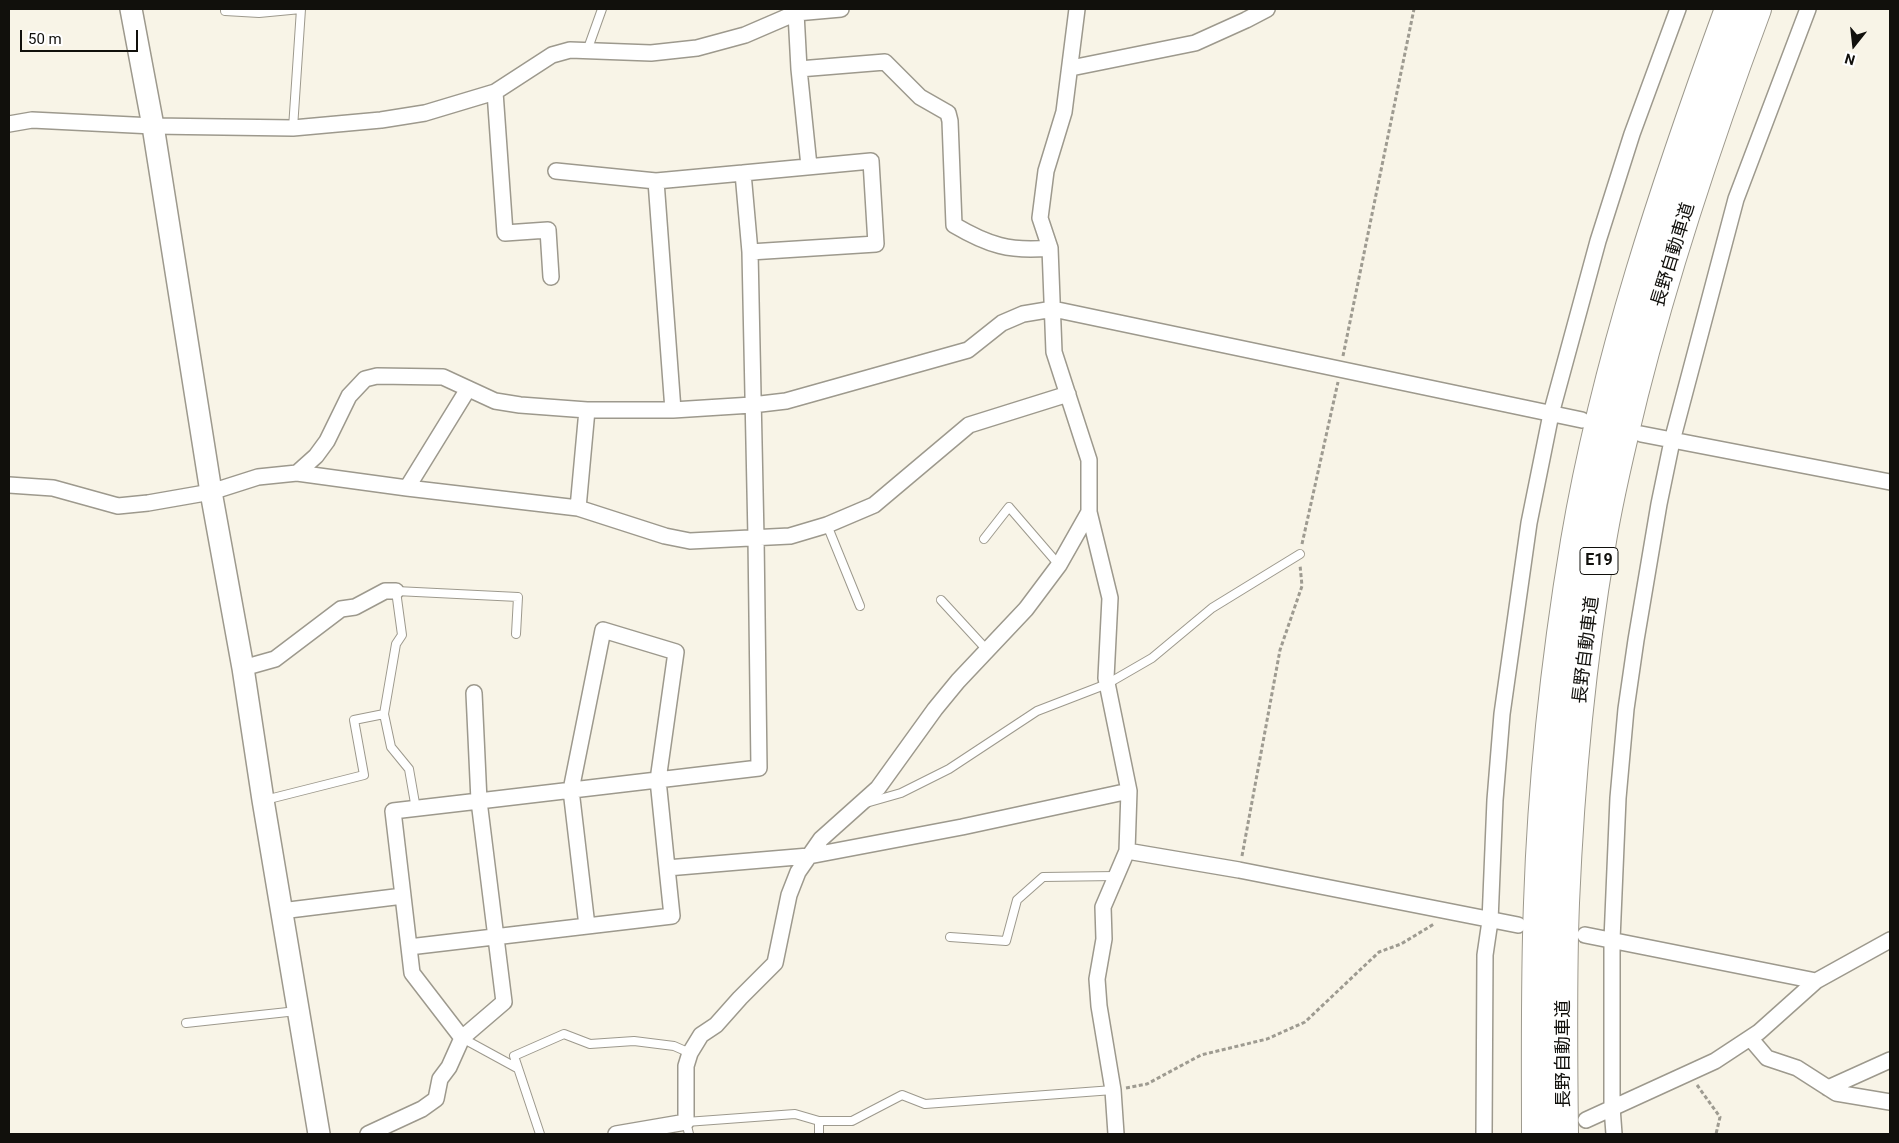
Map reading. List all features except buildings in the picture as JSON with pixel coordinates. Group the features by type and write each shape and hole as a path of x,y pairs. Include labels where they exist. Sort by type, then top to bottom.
{"highway":[{"name":"長野自動車道","path":"1536,1134 1538,903 1542,814 1558,650 1575,539 1620,340 1652,230 1680,145 1729,9"},
{"name":"長野自動車道","path":"1575,1127 1565,923 1570,811 1576,739 1601,545 1625,430 1646,346 1675,248 1757,9"}],"street":[{"path":"131,9 153,126 211,492 243,668 281,911 319,1134"},
{"path":"9,124 32,120 153,126 293,128 380,120 425,113 495,92 552,55 570,50 651,53 697,48 745,35 796,13 841,9"},
{"path":"1077,9 1064,112 1046,171 1040,218 1050,248 1054,352 1089,460 1089,512 1110,598 1106,678 1130,791 1128,851 1103,907 1104,939 1097,979 1099,1006 1113,1090 1116,1134"},
{"path":"1071,68 1195,43 1246,14 1267,9"},
{"path":"1484,1134 1485,955 1490,921 1495,800 1502,714 1529,524 1551,414 1598,241 1632,134 1678,9"},
{"path":"1614,1134 1612,1107 1612,940 1618,798 1626,709 1658,504 1672,441 1736,199 1808,9"},
{"path":"796,13 799,69 809,166"},
{"path":"799,69 884,62 920,98 948,113 950,121 954,225 976,238 996,246 1031,250 1050,248"},
{"path":"495,92 505,233 548,230 551,277"},
{"path":"556,171 656,181 871,161 876,244 750,252"},
{"path":"462,1038 412,973 393,812 759,768 750,252 743,172"},
{"path":"656,181 673,410"},
{"path":"297,473 316,456 327,441 349,396 365,378 377,376 443,377 495,402 587,410 673,410 752,405 795,398 968,350 1002,323 1023,314 1053,309 1582,420"},
{"path":"407,488 468,389"},
{"path":"9,490 9,485 53,488 118,506 211,492 258,477 297,473 578,508 665,536 690,541 790,536 827,525 874,505 969,425 1068,394"},
{"path":"578,508 587,410"},
{"path":"1641,434 1890,482"},
{"path":"616,1134 688,1128 686,1066 690,1053 701,1036 716,1025 775,963 789,895 798,872 821,839 878,788 935,709 958,681 1026,609 1059,565 1089,512"},
{"path":"243,668 275,659 340,609 355,607 385,591 396,591"},
{"path":"409,947 672,916 658,780 676,652 603,630 571,790 587,926"},
{"path":"368,1134 422,1110 436,1099 440,1079 449,1067 462,1038 504,1002 479,801 474,693"},
{"path":"667,868 809,856 962,827 1130,791"},
{"path":"1128,851 1239,870 1518,925"},
{"path":"281,911 403,896"},
{"path":"1585,936 1816,981"},
{"path":"1575,1127 1612,1107 1715,1061 1759,1032 1816,981 1890,940"},
{"path":"1750,1038 1767,1058 1797,1068 1836,1093 1890,1102"},
{"path":"1828,1088 1890,1060"}],"lane":[{"path":"225,9 225,11 259,13 301,9 293,128"},
{"path":"587,51 602,9"},
{"path":"984,539 1009,507 1059,565"},
{"path":"827,525 860,606"},
{"path":"858,806 901,793 949,768 1037,711 1107,684 1152,658 1212,608 1300,554"},
{"path":"416,809 409,769 391,747 384,714 396,644 402,635 396,591 518,597 516,634"},
{"path":"941,600 987,650"},
{"path":"263,800 364,775 354,720 384,714"},
{"path":"950,937 1006,941 1017,900 1043,877 1116,876"},
{"path":"186,1023 299,1011"},
{"path":"540,1134 514,1056 564,1034 590,1044 634,1041 674,1046 690,1053"},
{"path":"462,1038 517,1068"},
{"path":"688,1128 795,1114 820,1121 852,1121 902,1096 925,1104 1113,1090"},
{"path":"819,1134 820,1121"}],"path":[{"path":"1239,870 1280,650 1302,586 1300,554 1341,369 1414,9"},
{"path":"1113,1090 1147,1084 1201,1056 1267,1039 1305,1022 1379,952 1401,944 1435,923 1446,912"},
{"path":"1688,1073 1720,1117 1716,1134"}]}
